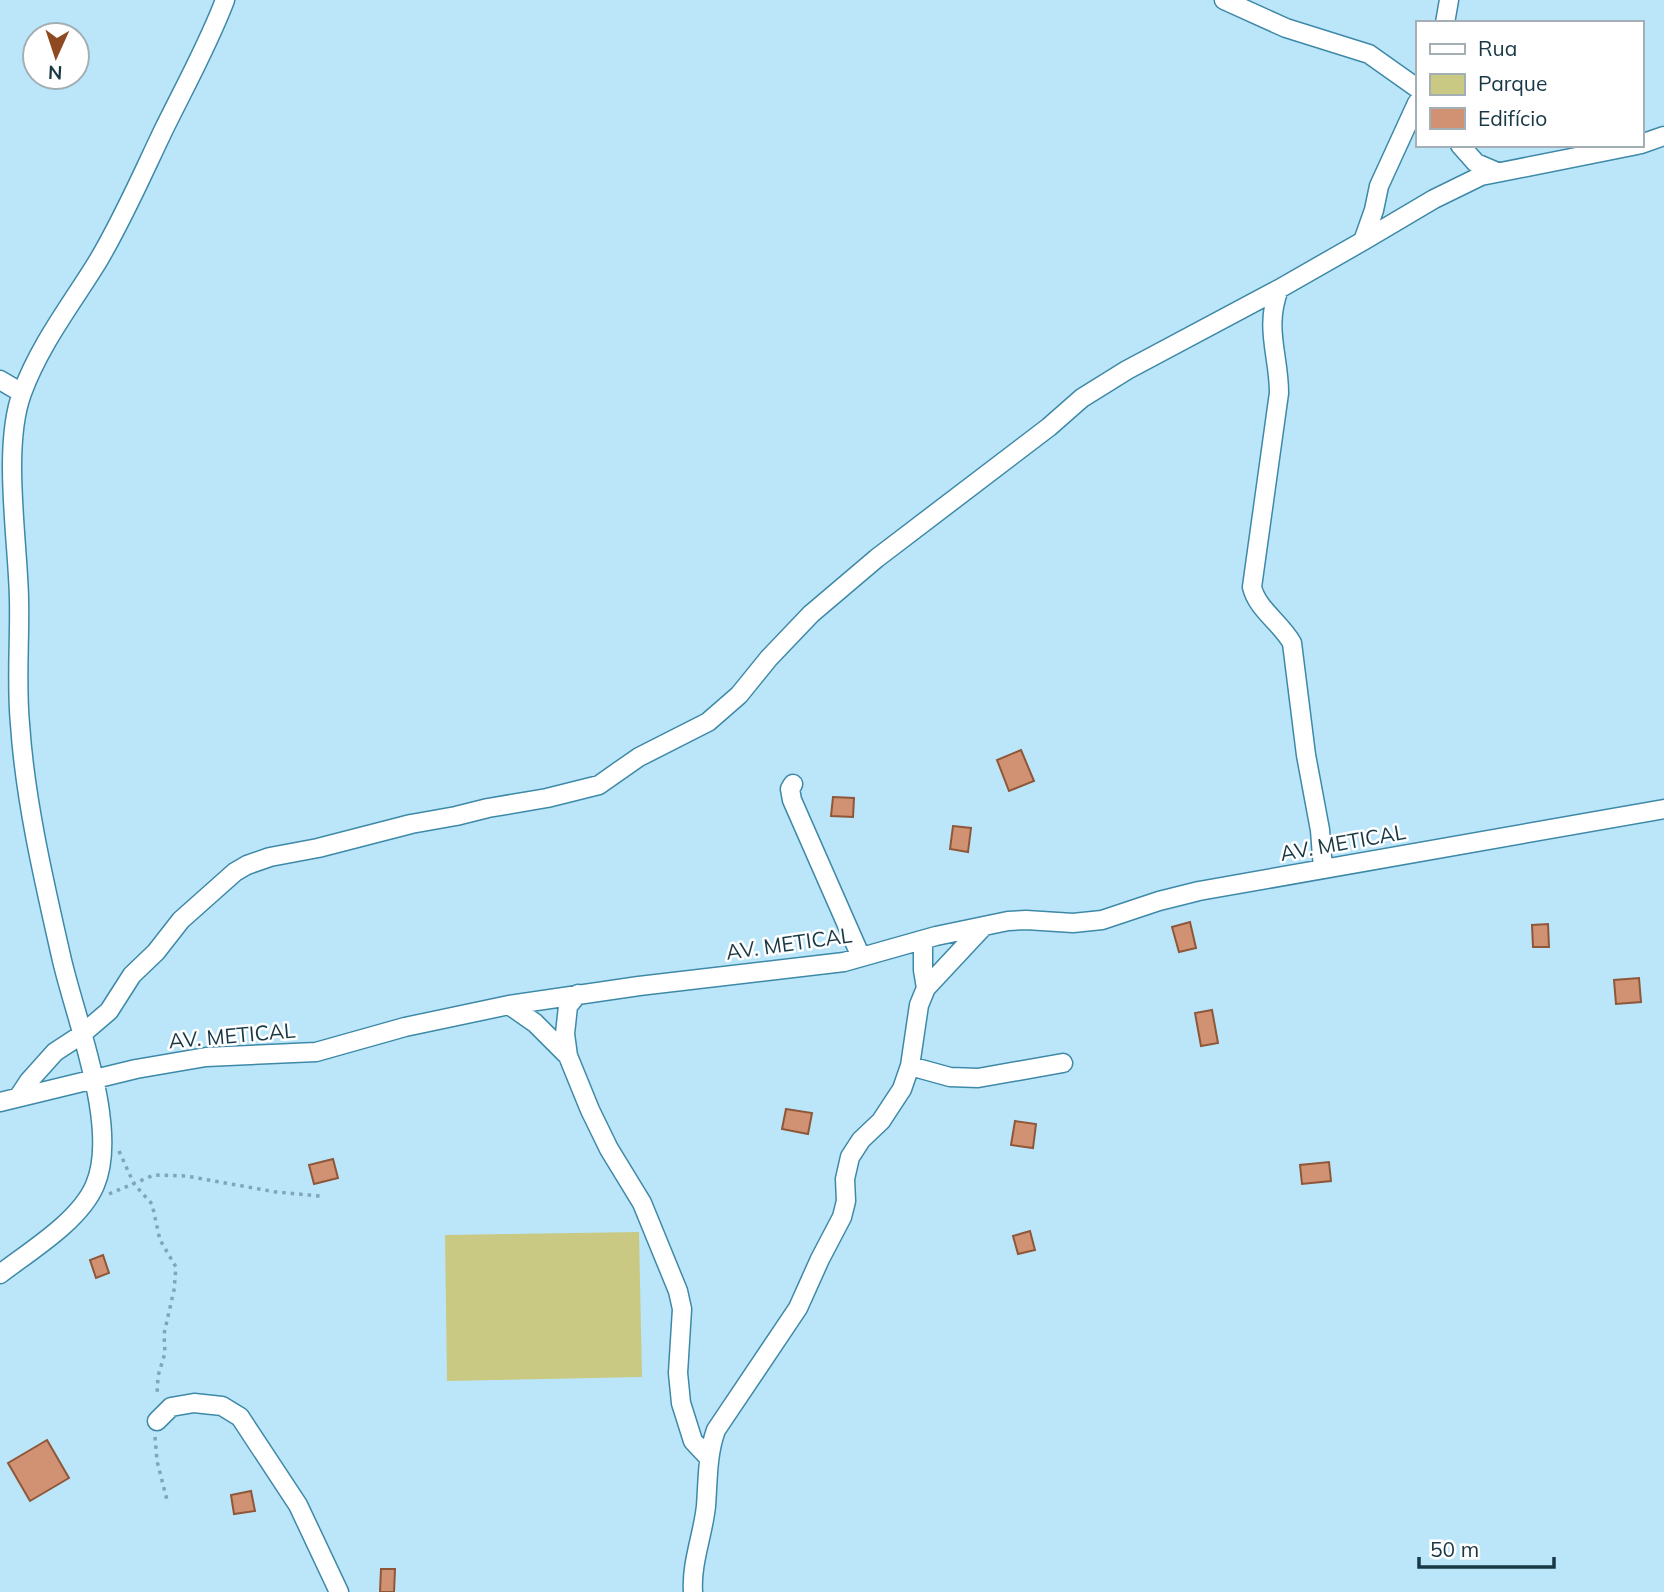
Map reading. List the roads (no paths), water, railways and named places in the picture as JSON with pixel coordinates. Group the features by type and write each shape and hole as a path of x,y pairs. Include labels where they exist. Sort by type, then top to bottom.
{"street":[{"path":"0,1274 76,1212 90,1195 100,1174 103,1153 93,1080 61,956 26,783 19,723 19,598 13,475 15,423 22,393 40,351 128,209 225,0"},
{"path":"1224,0 1286,28 1369,54 1416,87"},
{"path":"1446,21 1449,0"},
{"path":"1363,242 1380,186 1416,105"},
{"path":"1643,143 1664,136"},
{"path":"1462,147 1476,163 1497,172"},
{"path":"19,1096 55,1052 81,1035 109,1011 132,975 156,952 181,920 235,872 270,857 598,785 639,757 708,722 739,695 769,657 811,614 877,558 1049,427 1082,398 1127,370 1279,289 1434,199 1482,176 1627,147"},
{"path":"1279,289 1273,304 1270,333 1279,393 1252,587 1258,603 1285,630 1292,643 1306,755 1320,830 1323,869"},
{"path":"0,380 22,393"},
{"path":"793,784 790,789 792,800 860,957"},
{"name":"AV. METICAL","path":"0,1102 136,1069 206,1057 316,1052 405,1027 509,1005 578,994 812,967 1016,920 1093,922 1199,891 1664,808"},
{"path":"924,979 982,928"},
{"path":"693,1592 696,1554 706,1506 709,1458 716,1430 798,1308 842,1217 850,1157 881,1121 902,1089 910,1066 924,979 923,940"},
{"path":"898,947 916,957 924,979"},
{"path":"578,994 568,1006 565,1034 568,1056 608,1149 642,1203 678,1291 682,1309 678,1373 681,1403 693,1441 709,1458"},
{"path":"509,1005 535,1023 568,1056"},
{"path":"910,1066 950,1077 978,1078 1063,1063"},
{"path":"158,1420 171,1407 194,1403 222,1406 240,1417 298,1505 339,1592"}]}
